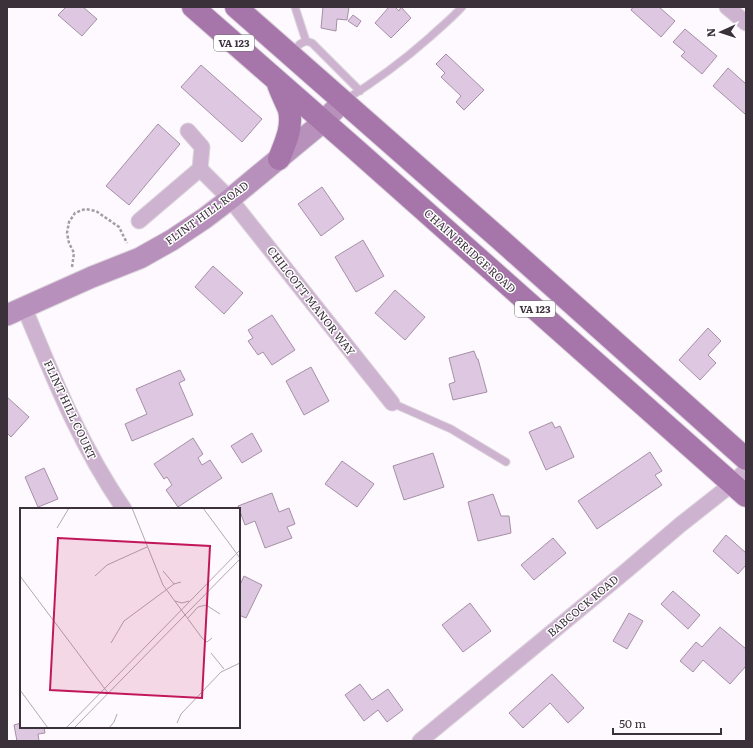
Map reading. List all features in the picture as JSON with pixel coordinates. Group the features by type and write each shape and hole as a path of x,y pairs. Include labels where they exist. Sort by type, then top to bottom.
{"main road":[{"name":"CHAIN BRIDGE ROAD","path":"193,7 323,122 741,483"},
{"name":"VA 123","path":"236,7 298,47 352,96 508,246 746,459"},
{"path":"276,80 289,110 290,121 289,134 279,159"}],"street":[{"path":"727,7 746,23"},
{"name":"FLINT HILL ROAD","path":"16,311 140,258 172,240 230,199 352,96"},
{"path":"139,221 200,169 202,147 188,131"},
{"name":"CHILCOTT MANOR WAY","path":"200,169 230,199 392,403"},
{"name":"FLINT HILL COURT","path":"16,311 54,379 74,424 96,464 123,508"},
{"name":"BABCOCK ROAD","path":"420,741 680,525 741,483"}],"lane":[{"path":"295,7 298,47"},
{"path":"352,96 390,71 454,16 462,7"},
{"path":"392,403 451,429 506,462"}],"path":[{"path":"70,272 73,265 74,253 69,243 67,233 69,222 75,213 85,209 96,211 119,227 127,243"}],"building":[{"path":"66,7 83,7 97,19 82,36 58,15"},
{"path":"323,7 349,7 347,20 337,19 336,31 321,28"},
{"path":"389,7 395,7 399,11 401,7 411,18 391,38 375,23"},
{"path":"633,7 659,7 675,21 661,37 631,10"},
{"path":"353,15 361,21 357,27 348,21"},
{"path":"685,29 717,56 702,74 681,56 685,52 673,42"},
{"path":"446,54 484,90 464,110 456,102 461,96 441,77 445,73 436,64"},
{"path":"201,65 262,119 242,142 181,87"},
{"path":"728,68 746,84 745,114 713,86"},
{"path":"158,124 180,144 129,205 106,186"},
{"path":"322,187 344,219 321,236 298,204"},
{"path":"363,240 384,276 356,292 335,257"},
{"path":"213,266 243,293 224,314 195,287"},
{"path":"395,290 425,317 405,340 375,313"},
{"path":"272,315 295,350 272,365 263,352 258,355 248,341 253,338 248,330"},
{"path":"708,328 721,341 708,355 716,363 700,380 679,360"},
{"path":"474,351 478,359 487,392 453,400 449,384 455,382 449,358"},
{"path":"311,367 329,401 304,415 286,381"},
{"path":"180,370 185,380 179,383 193,415 132,441 125,424 147,414 136,389"},
{"path":"7,397 29,417 11,437 7,433"},
{"path":"552,422 555,428 560,426 574,457 546,470 529,432"},
{"path":"252,433 262,451 242,463 231,446"},
{"path":"193,438 203,454 198,458 202,465 210,460 222,478 178,507 166,490 172,485 167,477 164,479 154,464"},
{"path":"650,452 662,471 655,475 662,485 597,529 578,501"},
{"path":"433,453 444,487 404,500 393,466"},
{"path":"342,461 374,484 357,507 325,484"},
{"path":"44,468 58,499 38,507 25,477"},
{"path":"272,493 279,512 289,508 295,524 287,527 292,538 265,548 255,521 245,525 238,506"},
{"path":"493,494 501,516 509,516 511,533 478,541 468,502"},
{"path":"726,535 746,553 746,565 738,574 713,551"},
{"path":"553,538 566,553 534,580 521,565"},
{"path":"244,576 262,585 246,618 240,615 240,585"},
{"path":"673,591 700,615 688,629 661,604"},
{"path":"470,603 491,631 463,652 442,625"},
{"path":"629,613 643,621 627,649 613,641"},
{"path":"720,627 746,649 746,666 730,684 703,660 693,672 680,661 696,642 702,647"},
{"path":"552,674 584,708 568,723 550,703 523,728 509,713"},
{"path":"360,684 372,700 388,689 403,710 387,722 378,710 364,721 345,695"},
{"path":"20,723 20,728 44,728 45,733 38,734 39,741 17,741 14,725"}]}
